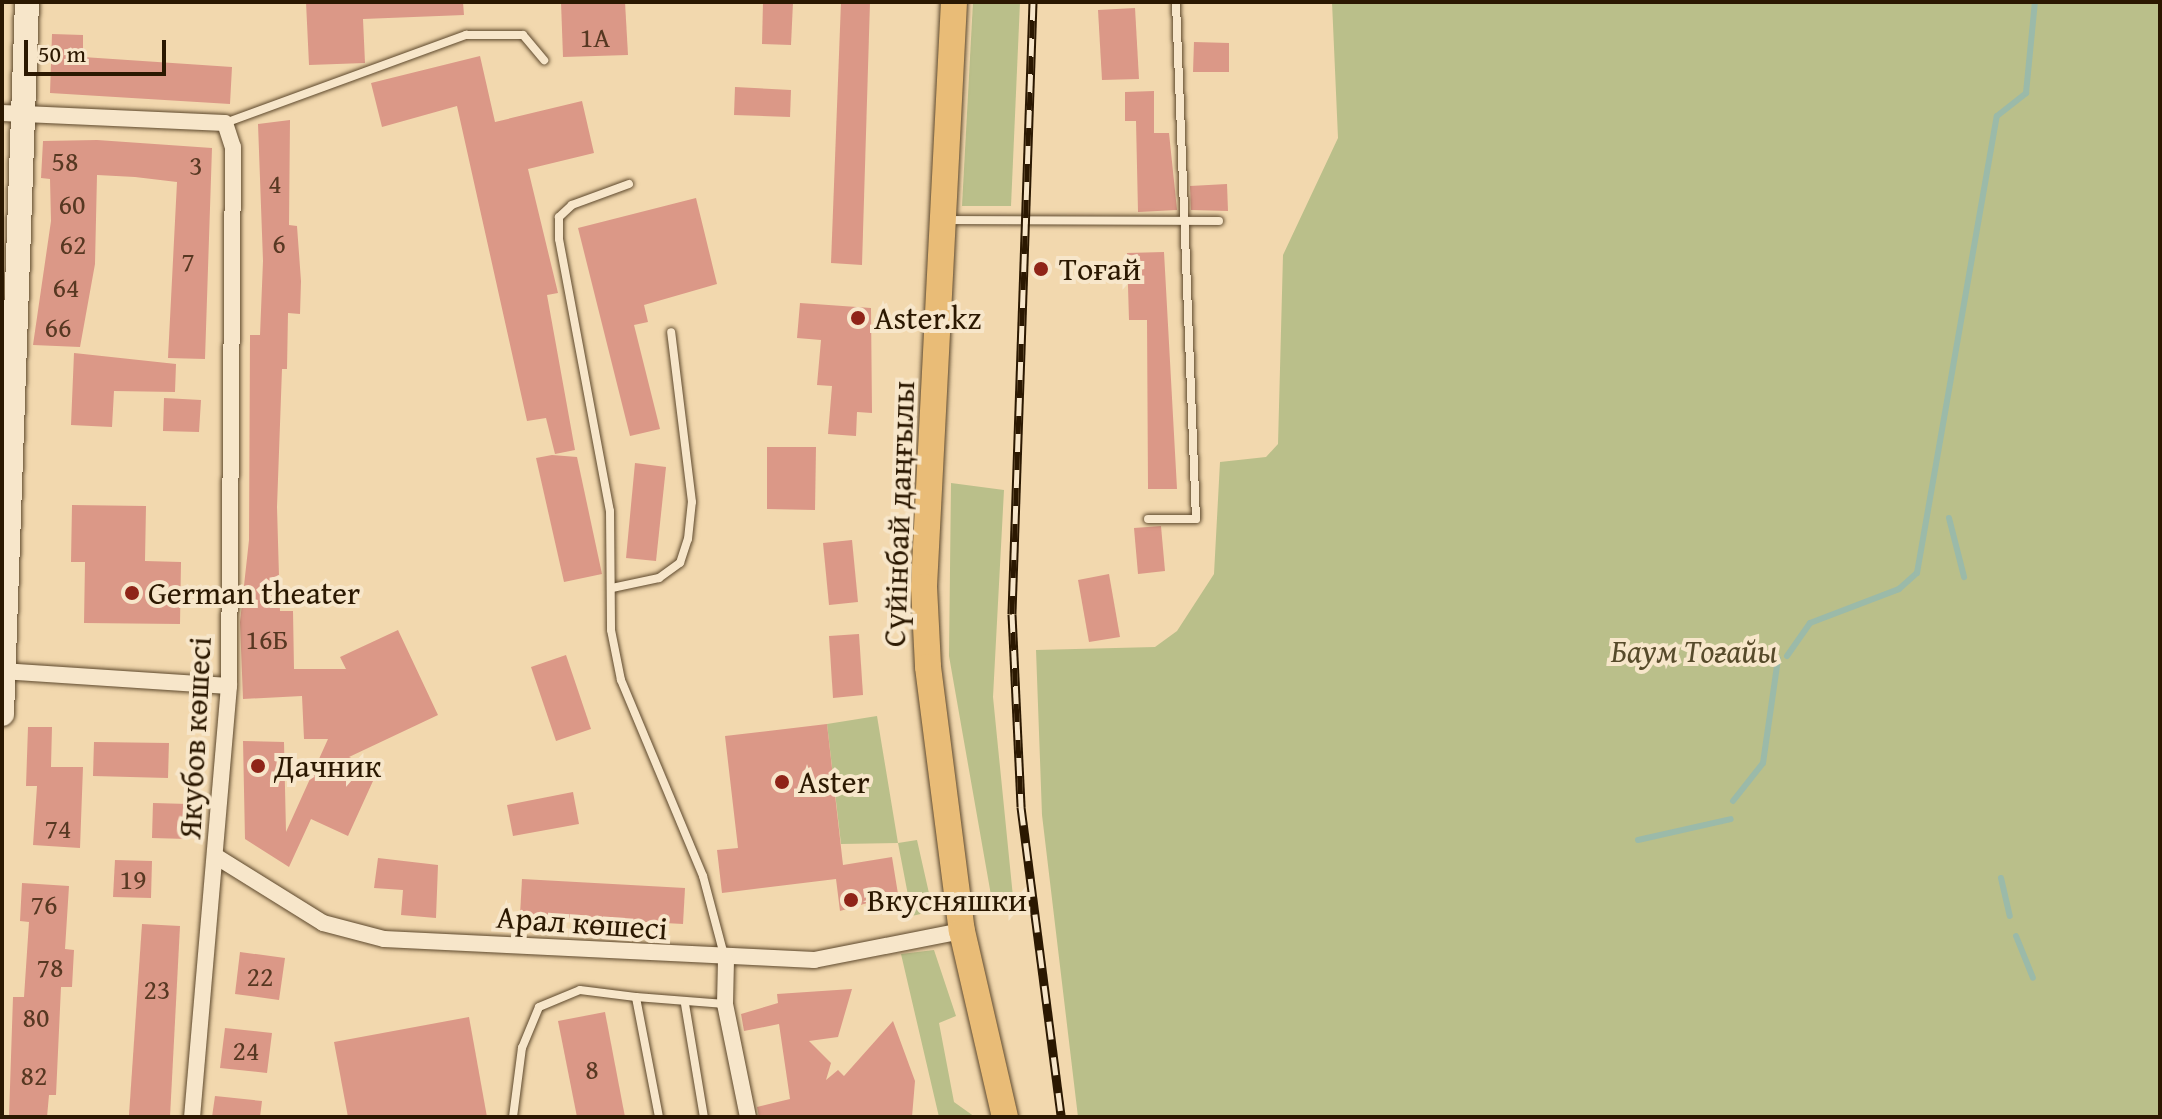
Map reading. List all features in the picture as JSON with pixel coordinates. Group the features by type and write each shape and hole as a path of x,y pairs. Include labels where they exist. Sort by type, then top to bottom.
{"main road":[{"path":"2,714 12,113 27,2"},
{"name":"Сүйінбай даңғылы","path":"954,2 924,587 938,784 962,931 1005,1117"}],"street":[{"path":"12,113 225,123"},
{"name":"Якубов көшесі","path":"192,1117 217,857 229,686 237,173 225,123"},
{"path":"3,671 229,686"},
{"name":"Арал көшесі","path":"217,857 323,923 384,939 726,960 814,960 962,931"},
{"path":"726,960 725,1004 748,1117"}],"lane":[{"path":"1148,519 1196,519 1176,2"},
{"path":"225,123 338,78 489,31 523,35 544,60"},
{"path":"629,184 572,205 559,217 610,511 612,588 621,680 703,876 726,960"},
{"path":"944,220 1219,221"},
{"path":"612,588 659,578 680,563 688,539 692,502 671,332"},
{"path":"513,1117 522,1048 539,1007 580,990 685,1004 725,1004"},
{"path":"636,997 659,1117"},
{"path":"685,1004 704,1117"}],"green space":[{"path":"973,2 1020,2 1011,206 962,206"},
{"name":"Баум Тоғайы","path":"1332,2 2160,2 2160,1117 1078,1117 1042,815 1036,650 1155,647 1177,631 1214,574 1220,462 1266,457 1278,444 1283,255 1338,138"},
{"path":"951,483 1004,490 993,697 1013,897 992,901 949,656"},
{"path":"877,716 898,843 841,844 827,724"},
{"path":"917,840 933,911 912,916 898,843"},
{"path":"934,950 956,1016 939,1023 954,1102 975,1117 939,1117 901,954"}],"building":[{"path":"306,2 463,2 464,15 363,19 365,63 309,65"},
{"path":"561,2 625,2 628,55 563,57"},
{"path":"763,2 793,2 791,45 762,44"},
{"path":"841,2 870,2 862,265 831,263"},
{"path":"1135,8 1139,79 1102,80 1098,10"},
{"path":"52,34 83,35 83,57 232,67 230,104 50,93"},
{"path":"1194,42 1229,43 1229,72 1193,72"},
{"path":"480,56 495,122 582,101 594,153 528,169 558,293 547,295 575,450 555,454 546,418 527,421 457,106 382,127 371,83"},
{"path":"735,87 791,90 790,117 734,115"},
{"path":"1154,91 1154,133 1169,133 1177,210 1138,212 1136,121 1125,121 1125,92"},
{"path":"290,120 289,225 297,226 300,314 288,313 287,369 282,369 277,507 280,611 293,611 294,669 346,669 340,657 398,630 438,715 349,757 378,770 348,836 311,819 289,867 245,839 243,741 284,742 286,832 328,739 304,739 302,696 243,699 240,622 249,540 250,335 260,335 263,261 258,124"},
{"path":"97,140 212,148 205,359 168,358 177,182 135,177 97,175 95,264 80,347 33,345 51,221 50,179 41,178 43,141"},
{"path":"1227,184 1228,211 1191,210 1190,186"},
{"path":"696,198 717,284 644,305 648,322 634,325 660,429 630,436 578,228"},
{"path":"1164,252 1177,489 1148,489 1147,320 1129,320 1127,253"},
{"path":"800,303 871,308 872,413 857,412 856,436 828,434 832,386 817,385 821,340 797,338"},
{"path":"74,353 176,364 175,392 114,391 112,427 71,425"},
{"path":"164,398 201,400 199,432 163,431"},
{"path":"767,447 816,447 815,510 767,509"},
{"path":"552,455 577,457 602,574 564,582 536,458"},
{"path":"635,463 666,467 656,561 626,558"},
{"name":"German theater","path":"72,505 146,506 145,561 181,562 180,624 84,623 85,562 71,562"},
{"path":"1161,526 1165,571 1138,574 1134,528"},
{"path":"852,540 858,602 829,605 823,543"},
{"path":"1109,574 1120,637 1089,642 1078,580"},
{"path":"859,634 863,695 833,698 829,636"},
{"path":"566,655 591,729 556,741 531,667"},
{"name":"Aster","path":"827,724 843,865 892,857 898,894 840,911 836,879 722,893 717,850 738,848 725,736"},
{"path":"28,727 52,727 51,767 83,767 80,848 33,845 37,786 26,786"},
{"path":"94,742 169,743 168,778 93,776"},
{"path":"573,792 579,824 513,836 507,805"},
{"path":"153,803 188,804 187,839 152,838"},
{"path":"378,858 438,865 436,918 401,915 403,890 374,888"},
{"path":"115,860 152,861 151,898 113,897"},
{"path":"522,879 685,888 683,924 520,915"},
{"path":"22,883 69,886 65,949 74,950 72,987 61,987 56,1095 49,1095 47,1117 9,1117 13,997 24,997 29,922 20,921"},
{"path":"142,924 180,926 170,1117 129,1115"},
{"path":"240,952 285,958 279,1000 235,994"},
{"path":"852,989 838,1037 809,1041 831,1063 826,1080 838,1070 844,1076 893,1021 915,1081 912,1117 759,1117 757,1107 790,1099 779,1024 744,1031 741,1014 778,1003 777,994"},
{"path":"605,1012 625,1117 577,1117 558,1021"},
{"path":"469,1017 487,1117 348,1117 334,1042"},
{"path":"225,1028 272,1033 267,1073 220,1068"},
{"path":"215,1096 262,1101 260,1117 212,1117"}],"waterway":[{"path":"1787,656 1810,623 1899,589 1917,573 1997,116 2026,93 2035,2"},
{"path":"1949,518 1964,577"},
{"path":"1733,801 1763,763 1778,659"},
{"path":"1638,840 1731,819"},
{"path":"2001,878 2010,916"},
{"path":"2016,936 2033,978"}],"railway":[{"path":"1033,2 1012,614 1021,807 1061,1117"}],"place":[{"name":"Тоғай","path":"1041,269"},
{"name":"Aster.kz","path":"858,318"},
{"name":"German theater","path":"132,593"},
{"name":"Дачник","path":"258,766"},
{"name":"Aster","path":"782,782"},
{"name":"Вкусняшки","path":"851,900"}]}
